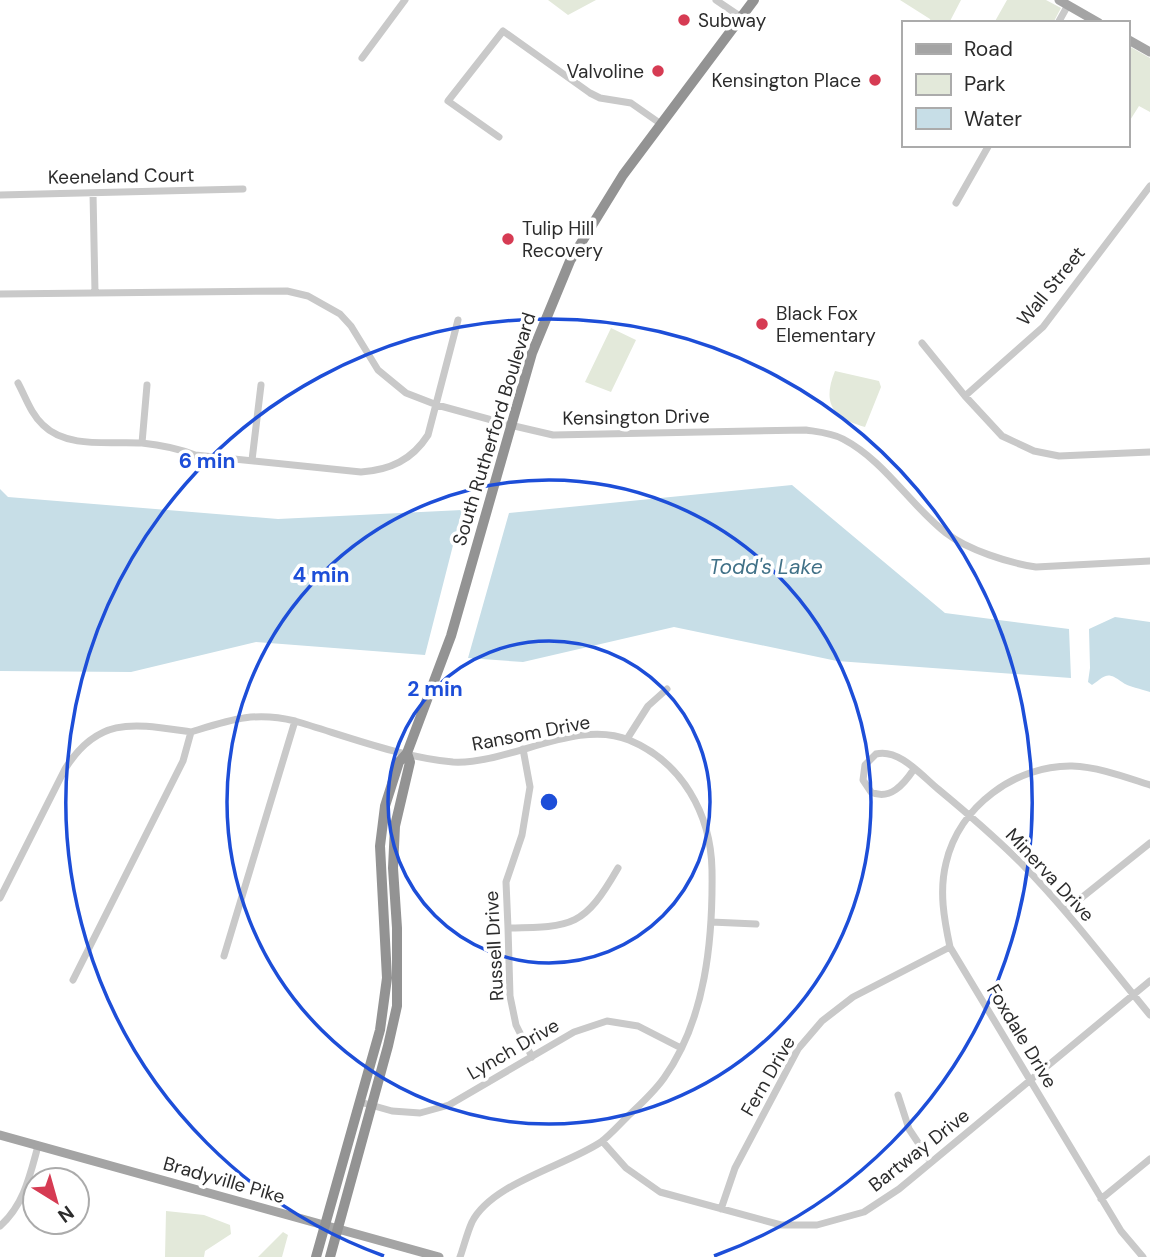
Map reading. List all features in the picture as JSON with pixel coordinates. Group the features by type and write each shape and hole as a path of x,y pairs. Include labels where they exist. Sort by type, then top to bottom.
{"highway":[{"name":"South Rutherford Boulevard","path":"316,1257 380,1030 387,978 380,846 385,806 399,762 407,753 452,636 532,352 570,261 623,175 754,0"},
{"name":"South Rutherford Boulevard","path":"330,1257 397,1006 397,928 393,868 395,825 410,762 407,753"}],"main road":[{"path":"1064,3 1096,21"},
{"path":"1129,40 1150,52"},
{"name":"Bradyville Pike","path":"0,1135 439,1257"}],"street":[{"path":"362,58 405,0"},
{"path":"716,0 741,17"},
{"path":"1059,21 1064,3"},
{"path":"499,137 449,101 503,31 590,93 600,98 631,103 661,124"},
{"path":"956,203 988,147"},
{"name":"Wall Street","path":"965,396 1043,327 1150,186"},
{"name":"Keeneland Court","path":"0,195 243,189"},
{"path":"93,193 96,292"},
{"name":"Kensington Drive","path":"0,294 286,291 308,296 340,314 351,326 378,370 391,383 406,393 437,405 553,435 806,430 825,433 841,438 868,455 945,532 971,547 1019,565 1036,567 1150,561"},
{"path":"18,383 34,416 45,428 59,437 85,442 142,443 176,447 195,455 360,472 393,467 421,447 428,435 437,405 458,320"},
{"path":"922,344 1002,436 1034,452 1059,456 1150,452"},
{"path":"142,443 146,385"},
{"path":"252,460 261,385"},
{"path":"627,739 648,706 667,689"},
{"name":"Ransom Drive","path":"191,732 255,715 277,716 407,753 455,762 486,760 558,739 594,734 627,739 656,754 679,774 702,812 712,857 711,922 707,961 697,1008 681,1048 664,1078 602,1141 496,1196 473,1220 460,1257"},
{"path":"224,956 295,721"},
{"path":"0,898 77,750 94,736 134,725 191,732 177,774 74,981"},
{"name":"Russell Drive","path":"523,750 530,787 522,835 506,882 510,996 516,1025 532,1057"},
{"name":"Minerva Drive","path":"914,769 899,788 885,794 871,792 863,780 866,762 879,753 898,757 914,769 1022,864 1065,911 1150,1014"},
{"name":"Foxdale Drive","path":"1143,1257 1121,1231 1101,1199 950,947 942,908 946,862 961,827 986,798 1009,782 1026,774 1052,768 1090,768 1150,785"},
{"path":"1065,911 1150,843"},
{"path":"508,928 550,928 577,920 599,901 618,868"},
{"path":"711,922 756,924"},
{"name":"Fern Drive","path":"721,1209 735,1168 798,1049 822,1021 853,997 950,947"},
{"name":"Bartway Drive","path":"602,1141 626,1168 660,1192 780,1225 817,1225 864,1212 899,1189 1150,981"},
{"name":"Lynch Drive","path":"360,1102 392,1111 420,1113 449,1105 574,1032 607,1021 638,1026 681,1048"},
{"path":"898,1095 909,1129 931,1162"},
{"path":"0,1226 12,1216 26,1189 38,1146"},
{"path":"1101,1199 1150,1159"}],"green space":[{"path":"548,0 596,0 568,15"},
{"path":"900,0 961,0 950,21 930,19"},
{"path":"1007,0 1046,0 1061,8 1054,21 995,21"},
{"path":"1129,46 1150,58 1150,112 1139,106 1129,122"},
{"path":"611,328 636,340 611,392 585,382"},
{"path":"835,371 879,381 881,387 865,427 845,419 833,408 830,392"},
{"path":"166,1211 204,1215 230,1225 231,1234 205,1251 204,1257 165,1257"},
{"path":"283,1232 288,1235 282,1257 258,1257"}],"water":[{"name":"Todd's Lake","path":"792,485 945,613 1069,629 1071,678 837,661 674,627 523,662 468,658 509,513"},
{"path":"0,489 8,497 278,519 462,510 425,655 256,642 131,672 0,671"},
{"path":"1115,617 1150,622 1150,692 1128,685 1110,675 1092,685 1088,682 1089,629"}],"place":[{"name":"Subway","path":"684,20"},
{"name":"Valvoline","path":"658,71"},
{"name":"Kensington Place","path":"875,80"},
{"name":"Tulip Hill Recovery","path":"508,239"},
{"name":"Black Fox Elementary","path":"762,324"}]}
